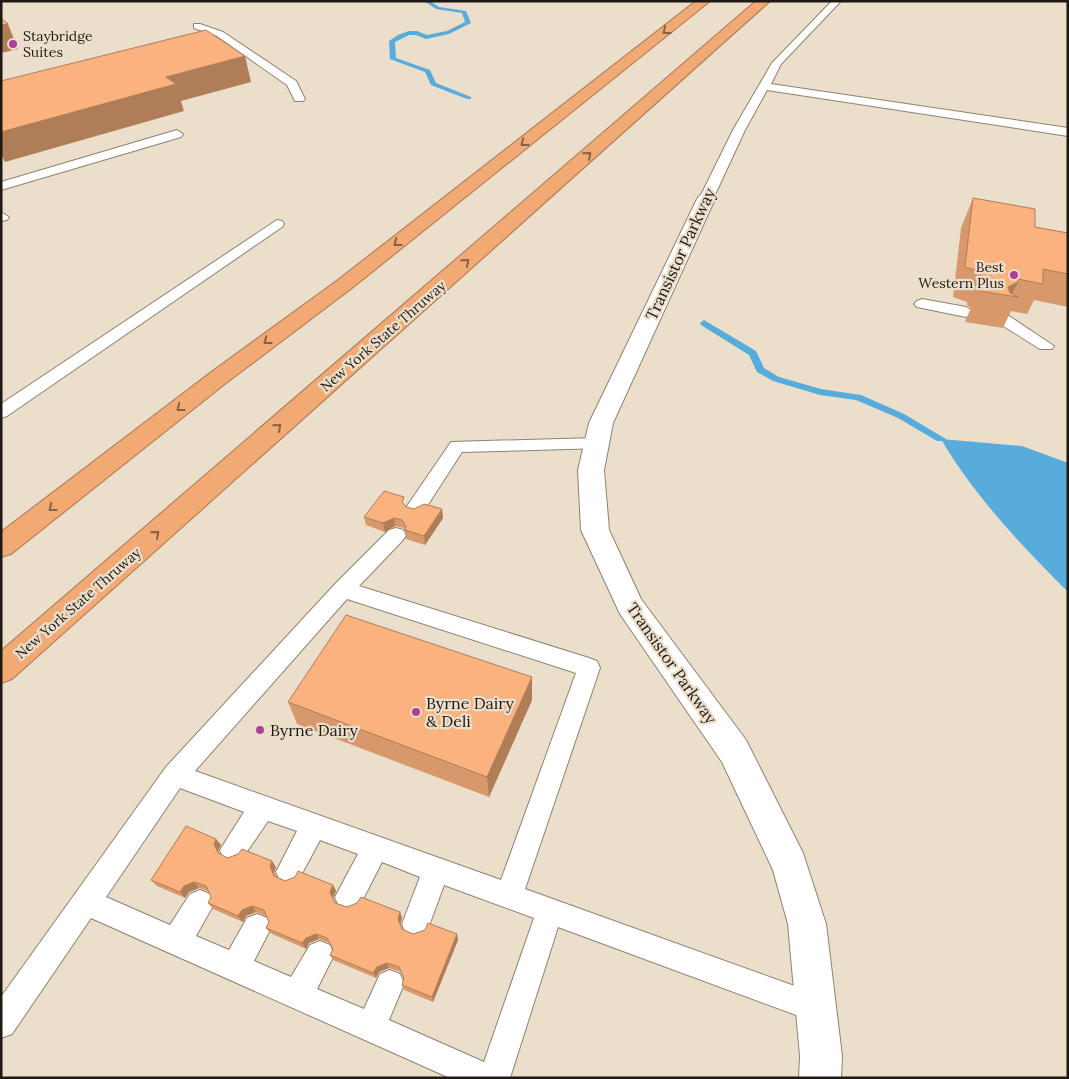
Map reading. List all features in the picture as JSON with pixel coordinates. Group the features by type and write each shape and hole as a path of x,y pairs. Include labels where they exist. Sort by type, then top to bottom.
{"highway":[{"path":"1,547 218,378 345,284 704,1"},
{"name":"New York State Thruway","path":"1,670 764,1"}],"street":[{"name":"Transistor Parkway","path":"706,199 601,423 590,470 595,530 630,606 734,750 790,866 807,924 821,1056 820,1078"}],"lane":[{"name":"Transistor Parkway","path":"706,199 739,130 777,63 837,1"},
{"path":"197,26 220,34 292,83 299,98"},
{"path":"764,86 1068,132"},
{"path":"1,186 177,134"},
{"path":"1,412 278,224"},
{"path":"922,304 966,312"},
{"path":"1003,320 1046,346"},
{"path":"415,509 457,446 596,444"},
{"path":"1,1023 175,775 343,588 396,535"},
{"path":"343,588 589,668 509,896"},
{"path":"175,775 815,1007"},
{"path":"233,850 262,807"},
{"path":"289,872 314,826"},
{"path":"349,897 376,848"},
{"path":"416,924 436,869"},
{"path":"86,902 372,1026 486,1078"},
{"path":"176,941 200,904"},
{"path":"494,1078 550,911"},
{"path":"235,967 257,928"},
{"path":"297,995 320,955"},
{"path":"372,1026 390,984"}],"water":[{"path":"941,439 1022,446 1068,463 1068,592 1016,538 984,501"}],"building":[{"path":"1,18 8,24 1,25"},
{"path":"206,30 245,56 166,77 176,84 1,132 1,81"},
{"path":"973,198 1035,209 1035,227 1068,233 1068,274 1043,269 1043,284 1018,279 1018,282 1008,287 1010,293 1018,297 979,291 979,288 989,281 980,275 981,272 965,267"},
{"path":"384,491 404,497 402,502 406,507 414,509 424,504 442,509 424,536 405,530 406,526 402,520 394,518 383,523 364,517"},
{"name":"Byrne Dairy & Deli","path":"346,615 532,677 487,777 288,702"},
{"path":"186,826 216,839 214,844 218,853 228,858 238,854 242,849 272,861 270,866 274,876 285,881 295,877 298,871 333,885 330,892 335,903 347,907 357,903 361,897 400,912 398,919 402,929 413,934 425,930 428,923 457,934 432,997 402,985 404,978 399,967 387,963 377,967 373,973 330,955 333,949 327,938 316,934 306,938 302,943 266,928 269,922 264,910 252,906 242,910 238,916 208,903 211,897 206,886 194,882 184,886 180,892 151,880"}],"waterway":[{"path":"426,1 438,8 464,12 468,23 449,32 426,37 417,33 400,36 392,41 393,59 428,71 433,84 469,98"},
{"path":"704,323 753,353 760,370 776,379 820,392 858,397 901,416 941,439"}],"place":[{"name":"Staybridge Suites","path":"13,44"},
{"name":"Best Western Plus","path":"1014,275"},
{"name":"Byrne Dairy & Deli","path":"416,712"},
{"name":"Byrne Dairy","path":"260,730"}]}
